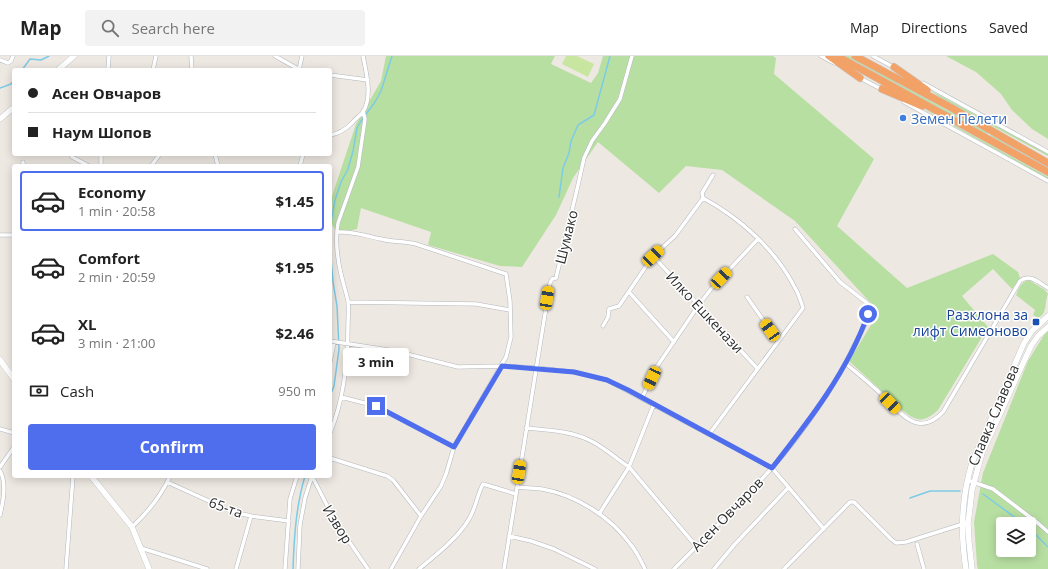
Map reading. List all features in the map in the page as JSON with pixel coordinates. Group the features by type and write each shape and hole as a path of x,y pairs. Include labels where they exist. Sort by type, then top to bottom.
{"highway":[{"path":"829,56 860,78"},
{"path":"838,56 1048,172"},
{"path":"855,56 950,107 1048,163"},
{"path":"894,67 950,107"},
{"path":"882,89 955,120"}],"street":[{"path":"0,60 8,63 11,62 13,56"},
{"path":"60,68 74,56"},
{"path":"108,68 109,56"},
{"path":"153,68 156,56"},
{"path":"191,56 192,68"},
{"path":"275,56 296,68"},
{"path":"300,68 302,56"},
{"path":"332,135 337,134 349,126 363,111 368,92 368,80 363,56"},
{"name":"Шумако","path":"504,569 550,283 556,278 582,162 592,141 620,99 632,56"},
{"path":"821,56 1048,181"},
{"path":"873,56 1048,152"},
{"path":"332,75 368,80"},
{"path":"0,119 12,109"},
{"path":"332,427 341,398 346,371 348,344 348,302 341,274 337,248 337,232 338,223 358,167 365,119 363,111"},
{"path":"72,156 82,164"},
{"path":"603,326 608,318 609,309 619,306 653,256 675,236 703,198 702,193 713,175"},
{"path":"703,198 721,208 758,239 779,263 795,288 803,308 757,368 710,434"},
{"name":"Асен Овчаров","path":"674,569 772,468 805,426 836,379 865,322 869,308 867,303 840,282 795,230"},
{"path":"337,232 350,231 380,240 411,243 506,274 509,292 510,343 502,366 454,447 444,480 421,516 391,569"},
{"path":"0,235 12,236"},
{"path":"642,398 656,368 698,306 711,289 758,239"},
{"name":"Илко Ешкенази","path":"653,256 757,368"},
{"path":"845,363 882,395 905,418 917,423 928,423 943,412 1020,281 1025,277 1030,277 1048,288"},
{"path":"629,292 674,342"},
{"path":"747,297 778,341"},
{"path":"348,302 476,304 510,310"},
{"name":"Славка Славова","path":"966,569 962,542 962,524 967,480 976,451 1024,343 1032,331 1048,316"},
{"name":"Славка Славова","path":"972,569 968,524 972,490 982,454 1027,354 1034,341 1048,327"},
{"path":"332,341 395,351 458,367 502,366 536,368 574,372 607,380 772,468 824,529"},
{"path":"0,360 12,376"},
{"path":"341,398 376,406 454,447"},
{"path":"599,514 629,467 654,404"},
{"path":"526,428 556,430 575,435 592,442 629,467 696,546"},
{"path":"0,429 12,432"},
{"path":"0,467 12,450"},
{"path":"332,459 387,476 393,480 421,516"},
{"path":"0,471 3,476 4,485 0,515"},
{"path":"66,569 73,478"},
{"path":"93,478 132,527 149,569"},
{"path":"132,527 146,514 159,498 169,478"},
{"path":"285,569 290,499 296,478"},
{"path":"298,569 300,525 305,498 311,478"},
{"name":"Извор","path":"313,478 335,522 368,569"},
{"path":"967,480 993,489 1048,532"},
{"name":"65-та","path":"167,482 233,512 288,521"},
{"path":"419,569 454,537 469,519 482,484 516,494"},
{"path":"517,487 541,489 554,492 579,502 599,514 619,531 632,545 645,569"},
{"path":"714,569 735,544 788,488"},
{"path":"784,569 850,502 854,502 896,543 906,542 962,524 968,524"},
{"path":"236,569 251,516"},
{"path":"509,536 531,541 554,549 595,569"},
{"path":"917,544 924,569"},
{"path":"141,548 207,569"}],"green space":[{"path":"386,56 555,56 551,64 591,83 598,73 603,56 773,56 776,58 774,74 874,159 837,226 907,288 993,254 1018,272 1020,278 1012,289 993,269 962,296 988,327 938,410 929,417 924,419 916,419 902,410 849,361 879,312 795,221 722,170 686,166 659,193 598,142 573,178 556,215 522,267 500,266 428,245 431,232 361,208 357,229 337,234 332,224 332,196 356,124 381,81"},
{"path":"566,56 577,56 594,64 588,77 562,64"},
{"path":"845,56 849,56 988,133 987,135"},
{"path":"946,56 1048,56 1048,139 1032,129 1012,110 1001,94 976,72"},
{"path":"928,89 1048,154 1048,156 944,100"},
{"path":"918,106 1048,177 1048,179"},
{"path":"991,134 1048,166 1048,168 990,136"},
{"path":"1029,280 1045,290 1048,294 1045,311 1038,318 1033,315 1035,310 1016,295 1023,283"},
{"path":"1048,331 1048,569 978,569 974,522 983,473 1028,361"}],"waterway":[{"path":"23,68 30,59 41,60 49,56"},
{"path":"332,217 335,200 341,182 348,169 357,128 381,91 392,56"},
{"path":"559,197 563,168 569,153 571,141 578,125 594,115 610,56"},
{"path":"0,88 12,83"},
{"path":"332,270 337,306 339,349 332,391"},
{"path":"293,569 296,522 299,499 304,478"},
{"path":"910,498 930,491 960,491"},
{"path":"983,494 1014,517"},
{"path":"1036,535 1048,547"}],"place":[{"name":"Земен Пелети","path":"903,118"},
{"name":"Разклона за лифт Симеоново","path":"1036,322"}],"route":[{"path":"376,406 454,447 502,366 574,372 607,380 628,390 772,468 805,426 836,379 852,350 868,314"}]}
